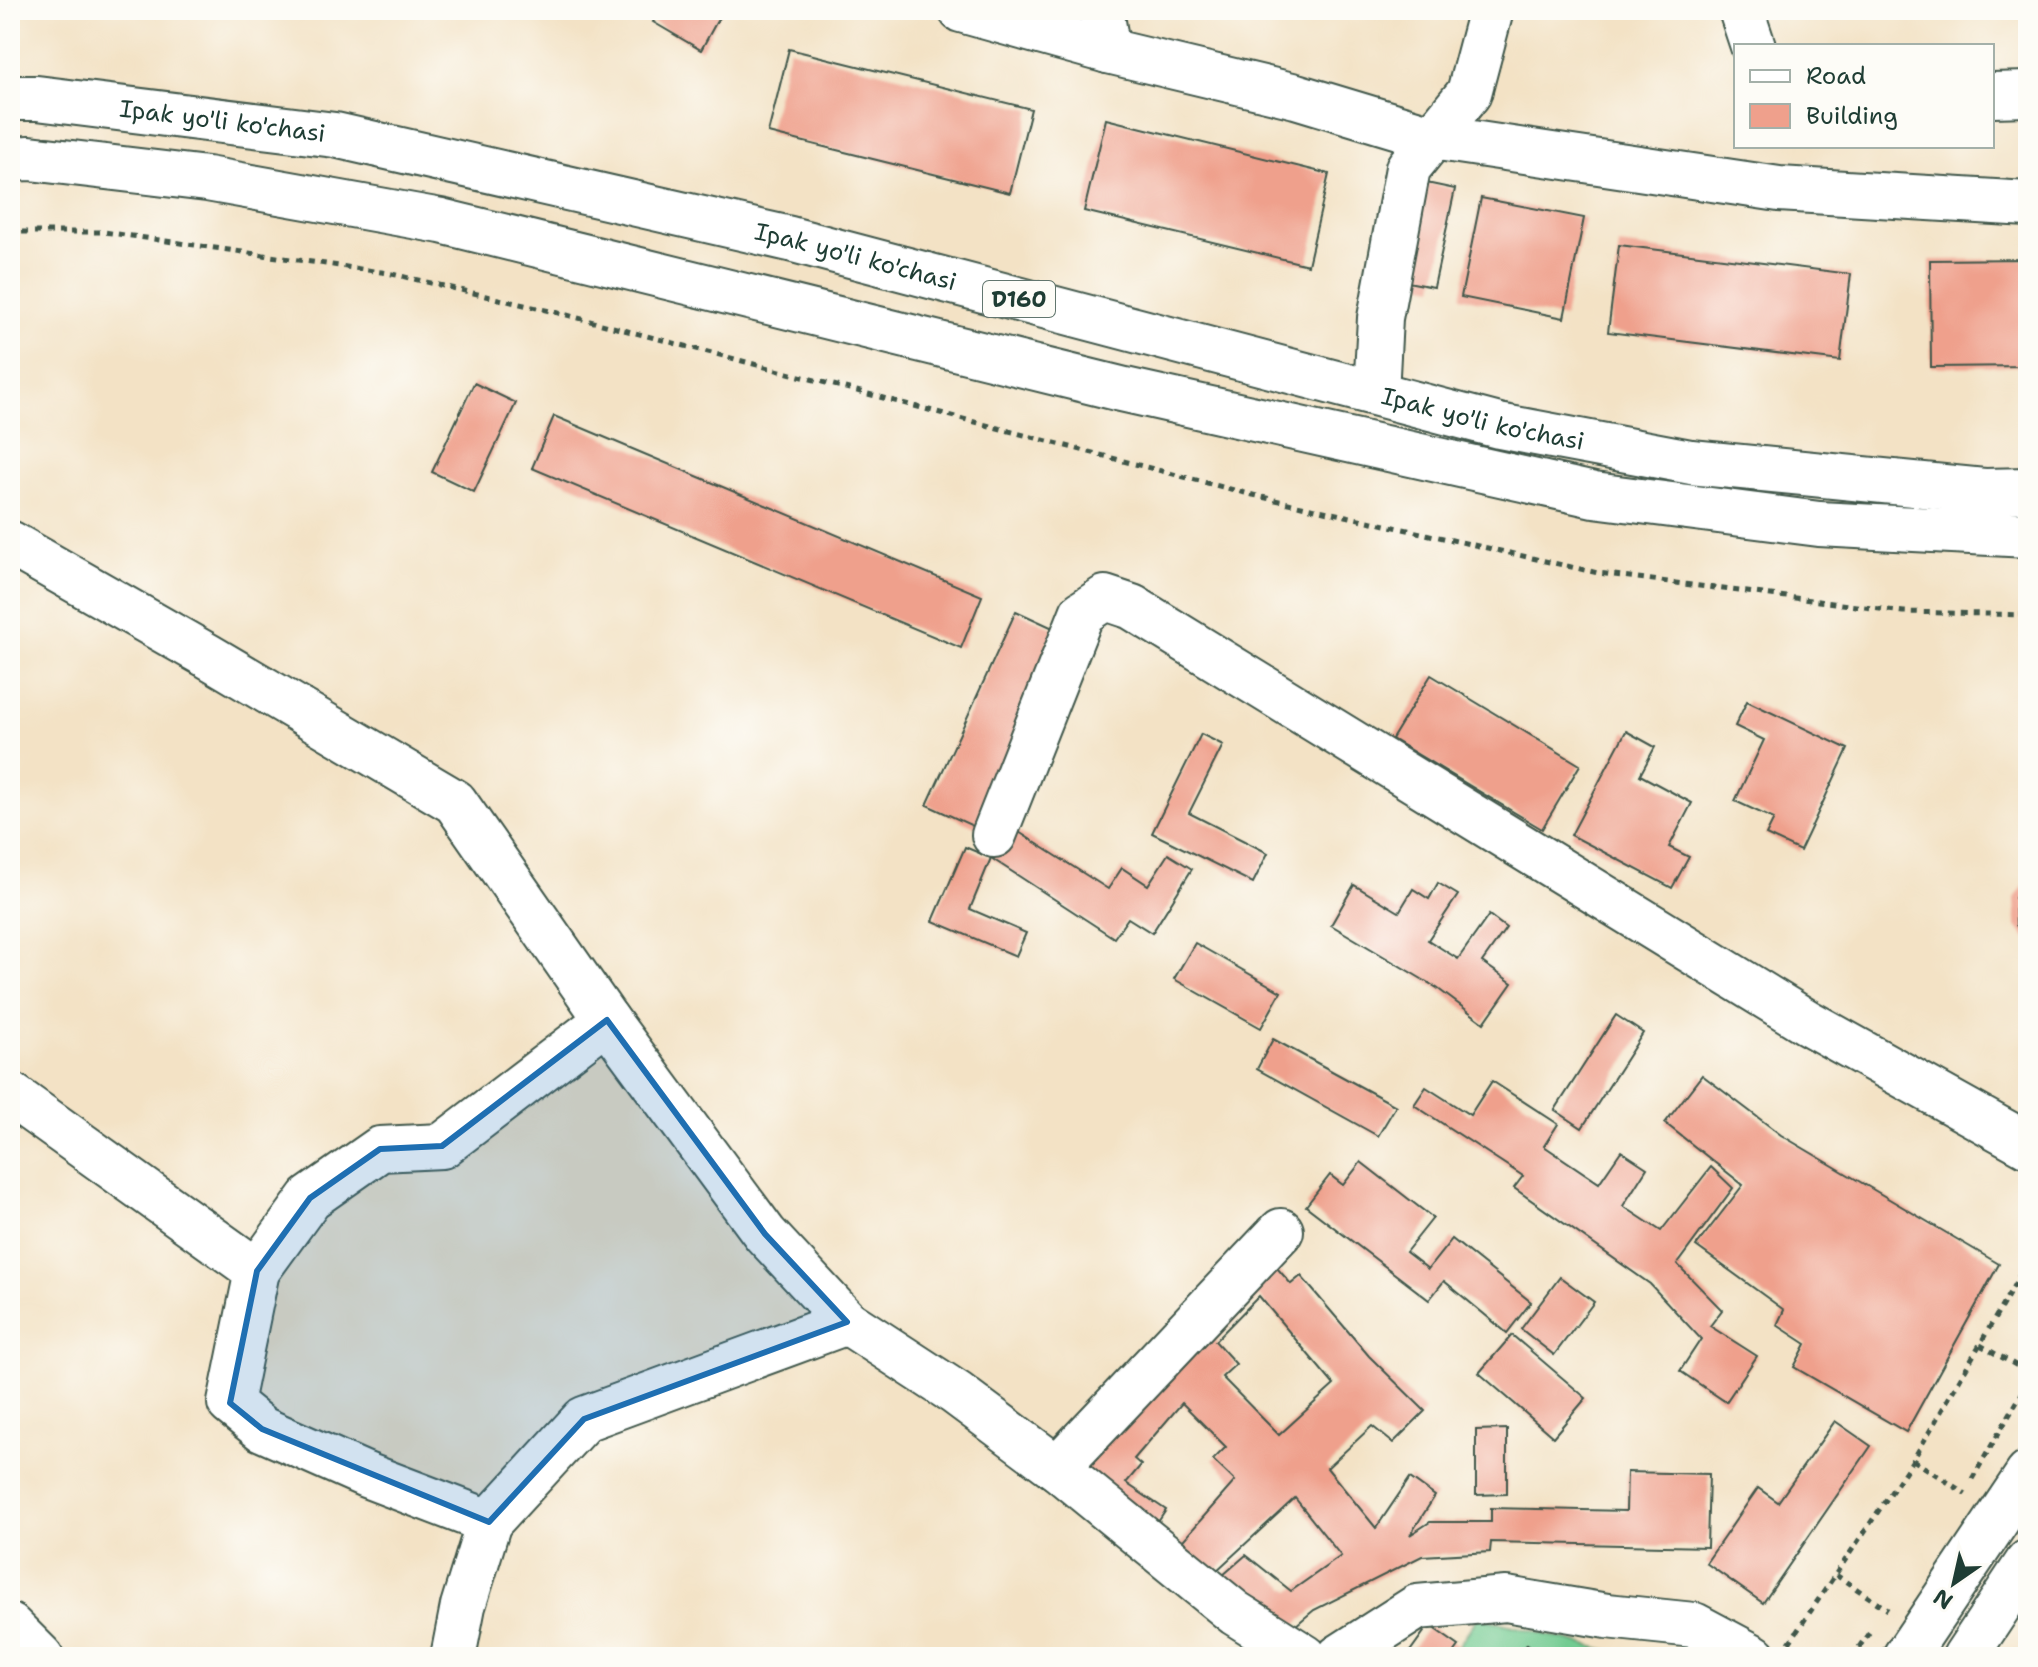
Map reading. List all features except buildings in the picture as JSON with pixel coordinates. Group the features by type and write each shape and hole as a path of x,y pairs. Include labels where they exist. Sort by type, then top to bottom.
{"street":[{"path":"961,10 1104,30 1296,96 1432,137 1779,189 2028,204"},
{"path":"1376,393 1380,318 1408,168 1469,93 1491,10"},
{"path":"1741,10 1752,44"},
{"path":"1994,95 2028,94"},
{"name":"Ipak yo'li ko'chasi","path":"10,98 52,99 335,135 790,239 1499,426 1691,462 1984,491 2028,490"},
{"name":"Ipak yo'li ko'chasi","path":"10,159 30,158 207,179 441,221 1121,389 1594,495 1819,524 2028,535"},
{"path":"10,543 455,802 607,1020 765,1234 847,1322 956,1393 1057,1468 1235,1613 1305,1657"},
{"path":"994,835 1082,613 1105,598 1132,607 1807,1022 2028,1145"},
{"path":"489,1522 366,1475 262,1429 230,1403 257,1271 310,1198 380,1149 442,1146 607,1020"},
{"path":"10,1094 257,1271"},
{"path":"1057,1468 1281,1231"},
{"path":"453,1657 463,1606 489,1522 584,1419 847,1322"},
{"path":"1914,1645 2028,1474"},
{"path":"1965,1657 2028,1562"},
{"path":"1339,1657 1417,1607 1506,1599 1607,1616 1694,1625 1771,1651"},
{"path":"10,1626 41,1657"}],"path":[{"path":"10,232 104,232 388,273 567,315 1253,495 1598,573 1904,612 2028,615"},
{"path":"1771,1651 1836,1575 1913,1460 2028,1261"},
{"path":"1980,1345 2028,1372"},
{"path":"1955,1506 2028,1383"},
{"path":"1913,1460 2000,1516"},
{"path":"1836,1575 1886,1608 1914,1645"},
{"path":"1852,1657 1894,1595"},
{"path":"2019,1657 2028,1644"}],"highlighted area":[{"path":"607,1020 765,1234 847,1322 584,1419 489,1522 262,1429 230,1403 257,1271 310,1198 380,1149 442,1146"}],"green space":[{"path":"1478,1617 1633,1657 1451,1657"}]}
